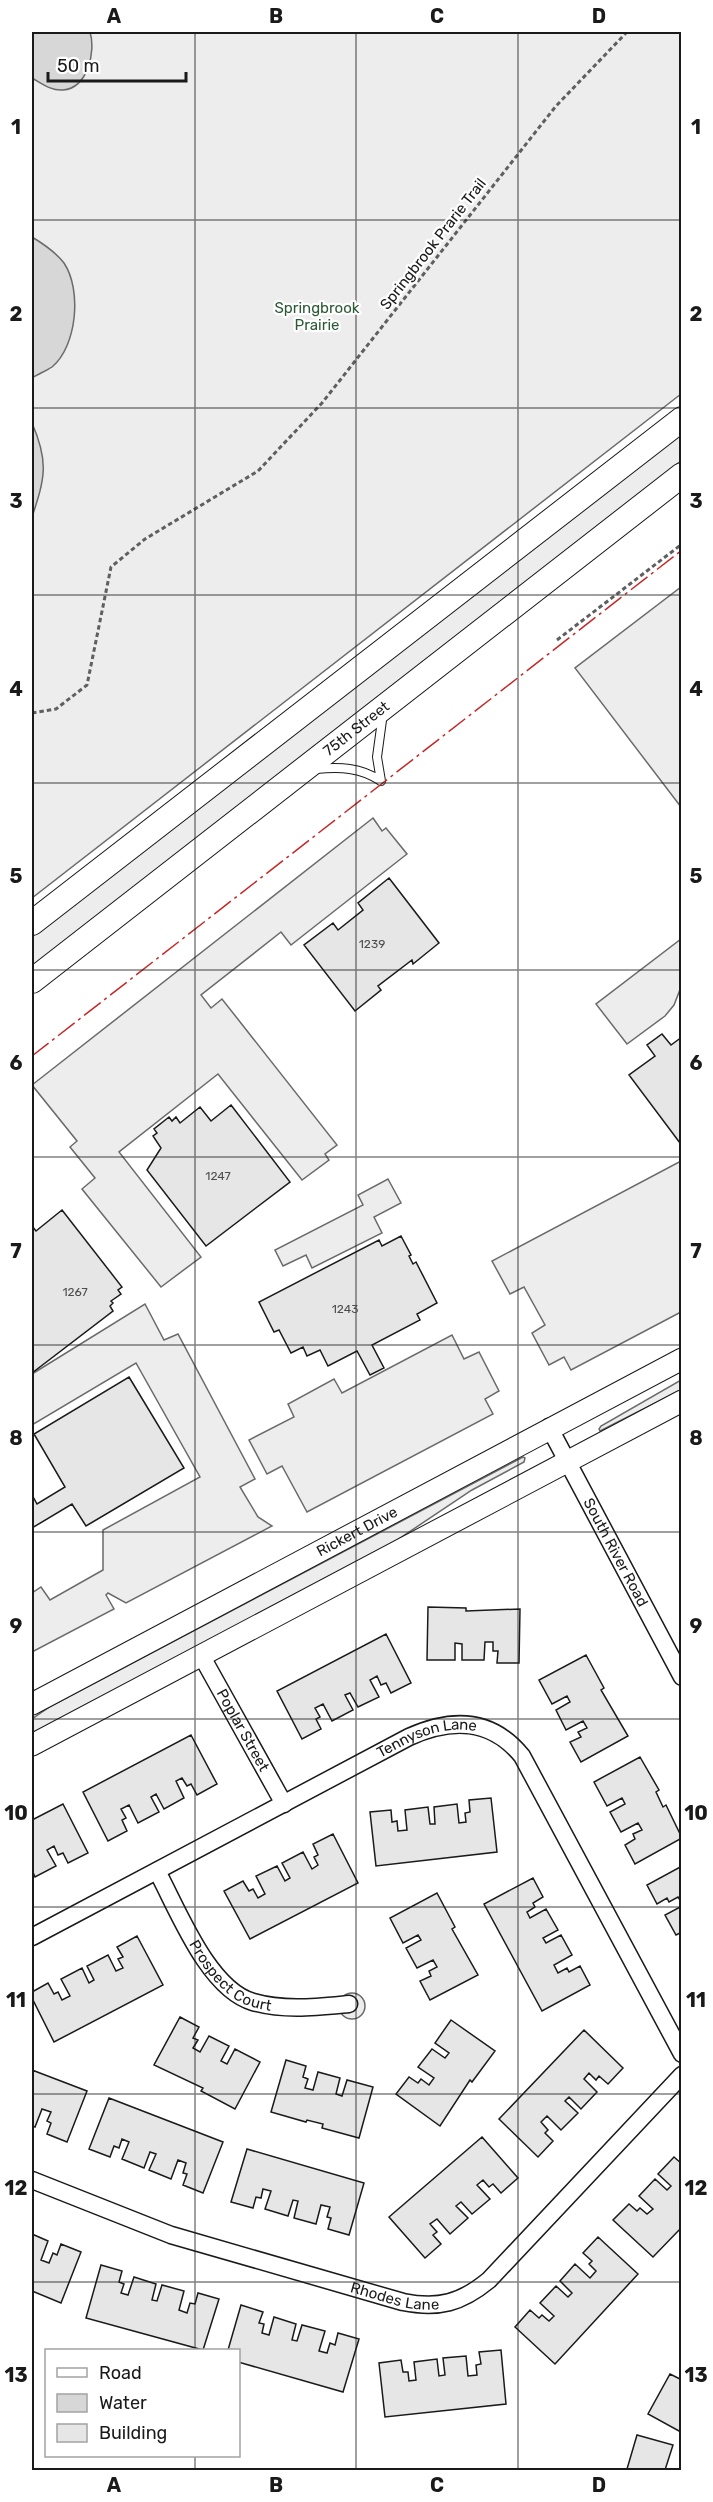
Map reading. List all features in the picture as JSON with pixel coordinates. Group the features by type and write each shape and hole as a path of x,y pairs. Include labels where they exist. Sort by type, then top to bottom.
{"main road":[{"path":"32,923 681,419"},
{"name":"75th Street","path":"32,981 681,475"}],"street":[{"name":"Rickert Drive","path":"32,1704 549,1427 681,1359"},
{"path":"32,1745 681,1401"},
{"name":"South River Road","path":"549,1427 681,1677"},
{"name":"Poplar Street","path":"201,1655 284,1804"},
{"name":"Tennyson Lane","path":"32,1937 409,1737 438,1725 463,1723 475,1725 508,1741 532,1771 681,2054"},
{"name":"Prospect Court","path":"157,1871 211,1970 234,1993 254,2002 304,2008 349,2004"},
{"name":"Rhodes Lane","path":"32,2180 171,2235 403,2302 440,2305 466,2297 489,2280 681,2075"}],"lane":[{"path":"303,770 340,767 368,772 381,782 378,757 384,706"}],"path":[{"name":"Springbrook Prarie Trail","path":"32,713 56,709 87,685 111,567 145,539 258,471 322,403 556,106 627,32"},
{"path":"557,640 681,544"}],"shaded area":[{"name":"Springbrook Prairie","path":"32,32 681,32 681,394 32,898"},
{"path":"681,432 681,461 32,969 32,937"},
{"path":"681,587 681,807 575,668"},
{"path":"373,818 382,831 386,828 407,854 291,945 281,932 201,995 211,1008 222,999 337,1145 325,1154 329,1160 302,1180 218,1074 119,1152 201,1257 161,1287 82,1189 95,1178 70,1147 77,1141 32,1085"},
{"path":"681,939 681,987 674,1005 665,1016 627,1044 596,1004"},
{"path":"681,1161 681,1312 571,1370 564,1357 549,1365 532,1333 545,1325 524,1287 510,1294 492,1261"},
{"path":"388,1179 401,1203 374,1217 382,1233 312,1268 306,1255 283,1266 275,1250 363,1205 358,1195"},
{"path":"145,1304 164,1340 178,1334 255,1479 240,1487 258,1517 272,1526 126,1603 108,1593 106,1595 114,1609 32,1652 32,1593 41,1587 50,1600 103,1570 103,1530 200,1477 136,1363 32,1425 32,1374"},
{"path":"452,1335 464,1359 479,1352 499,1391 485,1399 493,1414 307,1512 282,1466 267,1474 249,1440 294,1417 288,1404 334,1379 342,1393"},
{"path":"681,1380 681,1390 600,1431 601,1426"},
{"path":"523,1457 524,1462 472,1490 388,1546 32,1734 32,1719 51,1706"},
{"path":"352,1993 361,1997 365,2006 361,2015 352,2019 343,2015 339,2006 343,1997"}],"water":[{"path":"32,32 90,32 91,58 79,83 72,88 59,90 32,78"},
{"path":"32,237 64,263 70,274 75,302 72,332 67,346 52,367 32,378"},
{"path":"32,423 41,449 43,470 40,491 32,517"}],"building":[{"path":"389,878 439,943 413,964 412,960 378,986 381,990 355,1011 304,945 333,923 338,930 363,910 358,903"},
{"path":"662,1034 671,1045 682,1037 680,1143 629,1075 655,1056 647,1045"},
{"path":"231,1105 290,1182 206,1246 147,1170 161,1148 153,1136 157,1133 154,1129 169,1117 172,1121 176,1117 180,1123 200,1107 211,1121"},
{"path":"62,1210 122,1287 118,1290 121,1294 111,1301 113,1303 110,1306 113,1311 32,1373 32,1226 36,1231"},
{"path":"401,1236 413,1264 416,1262 437,1303 417,1314 420,1320 372,1345 384,1368 370,1375 357,1351 328,1366 320,1350 307,1356 303,1347 291,1353 279,1330 274,1332 259,1302 379,1240 382,1246"},
{"path":"129,1377 184,1468 86,1526 72,1504 32,1528 32,1495 37,1504 65,1487 34,1434"},
{"path":"428,1607 466,1608 466,1611 520,1609 519,1663 497,1663 498,1651 493,1651 493,1642 485,1642 484,1660 462,1660 462,1644 455,1643 455,1660 427,1660"},
{"path":"386,1634 411,1683 391,1693 386,1683 381,1685 377,1676 370,1680 379,1697 358,1707 350,1693 345,1695 353,1710 332,1721 323,1704 315,1708 320,1717 316,1719 321,1729 302,1739 277,1691"},
{"path":"586,1655 604,1688 601,1690 628,1736 581,1762 570,1742 581,1737 578,1732 587,1728 583,1721 566,1730 556,1710 570,1702 567,1696 552,1704 539,1680"},
{"path":"191,1735 217,1784 197,1795 191,1784 187,1786 182,1778 176,1781 184,1798 164,1809 156,1794 151,1797 159,1812 138,1823 129,1805 121,1809 126,1818 122,1820 127,1831 108,1841 83,1792"},
{"path":"640,1757 659,1790 656,1792 663,1807 666,1805 682,1838 635,1864 625,1845 635,1839 633,1834 642,1830 638,1823 621,1832 610,1812 625,1804 622,1798 607,1806 594,1782"},
{"path":"491,1798 497,1852 376,1866 370,1812 391,1810 392,1822 397,1821 398,1831 407,1830 405,1810 428,1807 430,1824 435,1824 434,1807 457,1804 459,1823 466,1822 465,1813 470,1812 469,1800"},
{"path":"63,1804 88,1853 68,1863 63,1853 58,1855 54,1846 47,1850 56,1866 35,1877 32,1870 32,1820"},
{"path":"333,1834 358,1883 250,1939 224,1891 243,1881 249,1891 253,1889 258,1898 265,1894 256,1876 277,1866 285,1881 290,1878 282,1863 303,1852 312,1869 318,1865 314,1857 318,1855 313,1844"},
{"path":"682,1866 682,1903 678,1897 669,1902 667,1898 657,1904 647,1885"},
{"path":"533,1878 543,1897 533,1903 535,1907 527,1912 530,1918 546,1909 558,1930 543,1938 546,1943 561,1935 572,1955 554,1965 558,1973 567,1968 569,1972 580,1966 590,1985 542,2011 484,1904"},
{"path":"437,1893 455,1927 452,1929 478,1975 430,2000 420,1981 431,1976 429,1971 437,1967 433,1960 417,1968 406,1948 421,1940 418,1935 403,1943 390,1918"},
{"path":"682,1906 682,1932 676,1935 665,1915"},
{"path":"137,1936 163,1985 54,2042 32,1998 32,1992 48,1983 54,1994 58,1992 62,2000 70,1996 61,1979 82,1968 89,1983 94,1980 87,1966 108,1955 116,1971 123,1968 118,1959 123,1957 117,1947"},
{"path":"180,2017 199,2027 193,2038 198,2040 193,2048 200,2052 209,2036 229,2046 221,2061 227,2064 235,2049 260,2062 235,2109 201,2091 203,2088 154,2065"},
{"path":"451,2020 495,2051 472,2082 470,2080 440,2126 396,2094 409,2077 418,2083 421,2079 429,2085 434,2078 418,2067 432,2049 445,2058 449,2053 435,2043"},
{"path":"584,2030 623,2068 608,2084 599,2076 596,2080 589,2073 584,2079 597,2092 581,2109 569,2097 565,2101 578,2113 561,2130 547,2116 541,2122 548,2130 545,2133 553,2141 538,2157 499,2119"},
{"path":"286,2060 306,2066 303,2077 308,2079 305,2088 313,2090 318,2072 340,2078 336,2094 342,2096 347,2080 373,2087 359,2138 322,2128 323,2124 307,2120 306,2122 271,2112"},
{"path":"32,2070 87,2091 67,2142 47,2134 51,2123 47,2121 51,2112 42,2109 35,2127 32,2126"},
{"path":"109,2098 223,2142 203,2193 183,2185 187,2174 183,2173 186,2163 178,2160 171,2179 149,2170 156,2154 150,2152 144,2168 122,2159 129,2142 122,2139 119,2148 114,2146 110,2157 89,2149"},
{"path":"482,2137 518,2178 501,2193 493,2184 489,2187 483,2180 477,2185 490,2199 472,2214 461,2202 456,2206 468,2218 450,2234 437,2219 430,2224 437,2232 433,2235 441,2244 425,2258 389,2217"},
{"path":"247,2149 364,2183 349,2235 328,2229 331,2218 327,2217 330,2207 321,2205 316,2224 294,2218 298,2201 293,2200 288,2216 265,2209 271,2191 263,2189 261,2198 256,2197 253,2208 231,2202"},
{"path":"674,2157 682,2164 682,2227 653,2257 613,2220 629,2204 637,2211 640,2208 647,2214 653,2209 639,2196 655,2179 667,2190 671,2186 658,2174"},
{"path":"32,2234 48,2241 41,2260 49,2263 53,2253 57,2255 61,2244 81,2252 61,2303 32,2291"},
{"path":"598,2237 638,2274 555,2364 515,2327 530,2310 539,2318 542,2315 549,2321 554,2316 540,2303 556,2286 568,2297 572,2293 560,2281 575,2264 590,2278 596,2271 589,2264 592,2261 583,2253"},
{"path":"101,2265 122,2271 119,2282 124,2284 121,2293 128,2295 134,2277 156,2284 152,2300 157,2301 162,2285 184,2291 179,2310 187,2313 190,2303 195,2304 198,2293 219,2299 203,2349 86,2318"},
{"path":"241,2305 263,2312 259,2323 264,2324 262,2333 269,2335 274,2317 296,2324 292,2340 297,2341 302,2325 325,2331 319,2351 327,2353 330,2343 335,2345 338,2333 359,2339 343,2392 240,2363 240,2349 228,2349"},
{"path":"501,2350 506,2404 385,2417 379,2363 401,2360 403,2372 408,2372 409,2381 416,2380 414,2362 437,2359 439,2376 445,2375 443,2358 466,2356 468,2376 477,2375 476,2365 481,2364 479,2352"},
{"path":"670,2374 682,2380 682,2427 679,2431 648,2414"},
{"path":"637,2435 673,2445 665,2470 627,2469"}],"power":[{"path":"32,1056 682,550"}]}
